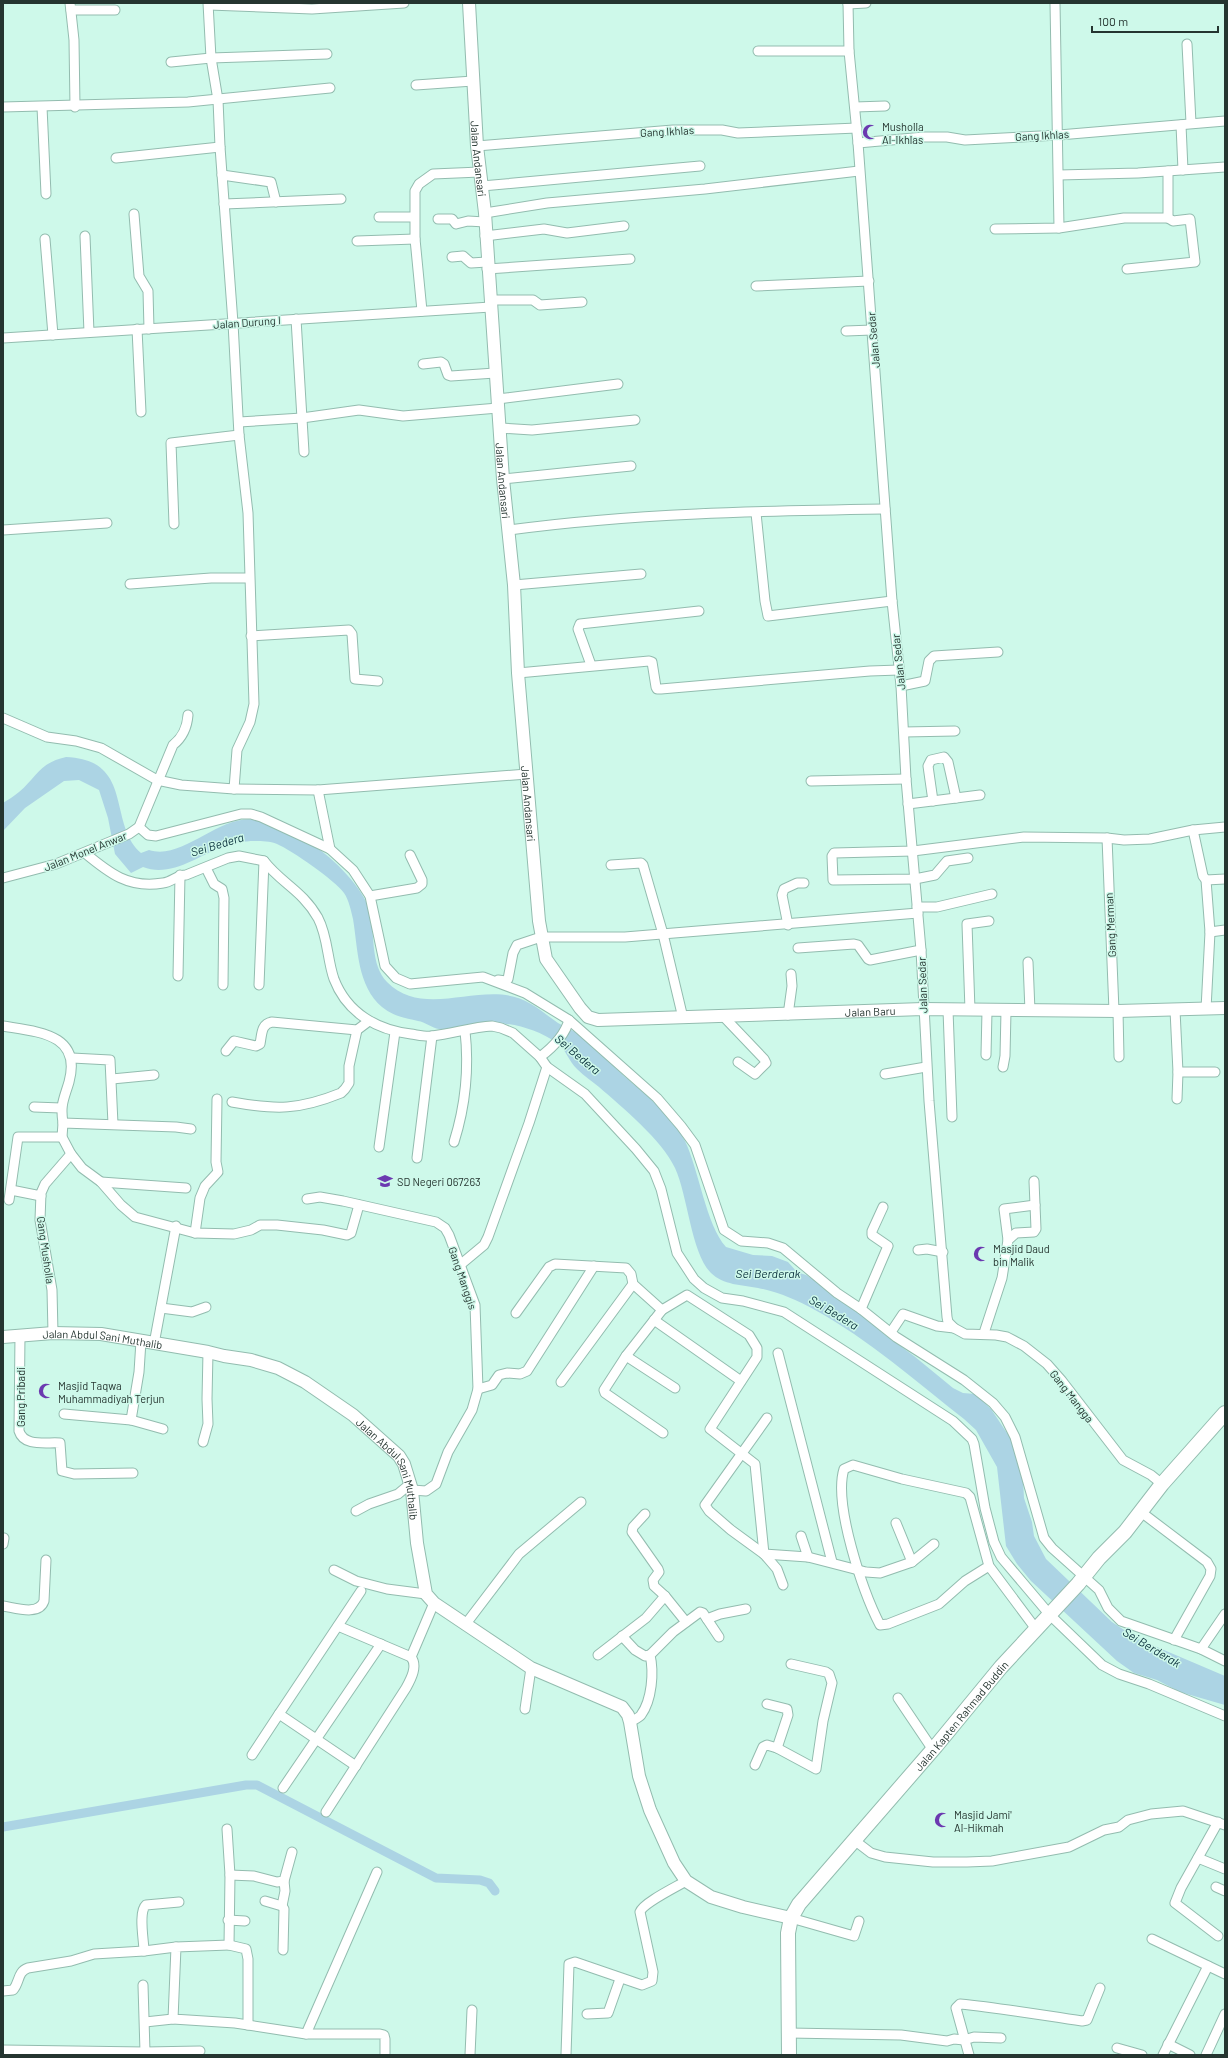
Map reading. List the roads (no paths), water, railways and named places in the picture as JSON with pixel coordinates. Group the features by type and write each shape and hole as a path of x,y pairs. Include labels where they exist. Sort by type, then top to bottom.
{"main road":[{"name":"Jalan Kapten Rahmad Buddin","path":"789,2055 788,1933 791,1918 799,1904 933,1750 1001,1667 1125,1532 1162,1484 1225,1413"}],"street":[{"path":"234,789 237,750 250,722 254,704 248,514 239,435 218,100 211,58 208,4 312,9 404,3"},
{"name":"Jalan Andansari","path":"469,3 472,81 485,218 487,266 491,303 503,479 514,585 518,673 541,937 546,959"},
{"path":"848,4 866,3"},
{"path":"1055,3 1059,135 1059,228"},
{"name":"Jalan Sedar","path":"848,4 849,51 857,128 892,601 901,686 906,779 921,950 926,1068 943,1252 945,1295 951,1325"},
{"path":"75,107 70,6 115,10"},
{"path":"1187,44 1191,123"},
{"path":"758,50 849,51"},
{"path":"171,62 211,58 327,54"},
{"path":"416,85 472,81"},
{"path":"3,107 75,107 218,100 330,88"},
{"path":"855,107 885,106"},
{"path":"42,107 46,194"},
{"name":"Gang Ikhlas","path":"858,143 947,136 965,140 1059,135 1225,121"},
{"path":"1181,125 1183,170"},
{"name":"Gang Ikhlas","path":"477,146 673,130 722,130 738,133 857,128"},
{"path":"116,158 220,147"},
{"path":"482,186 700,166"},
{"path":"1058,175 1168,171 1225,167"},
{"path":"438,219 452,219 456,224 547,203 705,189 859,171"},
{"path":"1168,171 1168,218"},
{"path":"422,311 415,239 415,191 420,184 433,174 480,172"},
{"path":"222,175 271,182 276,202"},
{"path":"224,204 341,198"},
{"path":"134,214 139,276 148,291 149,328"},
{"path":"379,217 414,217"},
{"path":"994,229 1059,228 1124,218 1168,218 1173,222 1190,220 1195,262 1127,269"},
{"path":"485,236 544,229 567,233 624,226"},
{"path":"85,236 89,332"},
{"path":"45,239 53,335"},
{"path":"357,241 415,239"},
{"path":"452,257 463,256 470,262 487,266 630,259"},
{"path":"756,286 869,281"},
{"name":"Jalan Durung I","path":"3,338 422,311 533,300 540,305 582,302"},
{"path":"296,319 304,452"},
{"path":"137,329 141,412"},
{"path":"846,331 872,330"},
{"path":"424,364 441,362 444,364 448,375 451,376 495,373"},
{"path":"239,422 302,418 359,410 403,416 618,384"},
{"path":"500,428 532,430 635,420"},
{"path":"174,524 171,443 239,435"},
{"path":"503,479 631,466"},
{"path":"509,530 624,519 720,513 885,509"},
{"path":"756,513 768,616 892,601"},
{"path":"3,530 107,523"},
{"path":"514,585 642,574"},
{"path":"130,584 211,578 249,578"},
{"path":"591,665 578,629 580,624 699,611"},
{"path":"251,636 349,630 352,634 354,679 378,681"},
{"path":"901,686 925,680 929,661 934,656 998,652"},
{"path":"518,673 591,665 652,662 656,686 657,689 661,689 870,671 899,670"},
{"name":"Jalan Monel Anwar","path":"3,878 33,871 84,853 129,834 139,827 157,780 173,745 181,739 187,725 188,715"},
{"path":"3,718 47,737 76,741 101,748 157,780 181,785 234,789 318,790 527,774"},
{"path":"904,732 955,731"},
{"path":"933,801 928,766 932,760 942,757 944,757 948,762 956,798"},
{"path":"810,781 906,779"},
{"path":"318,790 330,849"},
{"path":"908,804 980,795"},
{"path":"139,827 148,835 156,836 241,814 251,814 330,849 353,870 370,896 385,966 396,978 410,984 479,976 506,981 510,976 515,948 523,942 541,937 625,937 788,925 937,907 992,894"},
{"path":"968,858 947,861 935,875 915,879 833,880 832,856 834,853 913,851 1024,837 1107,838 1124,840 1150,839 1193,830 1225,827"},
{"path":"1193,830 1206,880 1210,932 1206,1008"},
{"name":"Gang Merman","path":"1107,838 1119,1057"},
{"path":"84,853 108,871 131,883 148,885 165,883 180,875 186,875 206,868 228,858 239,856 264,862 272,872 298,891 313,909 323,928 334,978 341,993 349,1004 369,1021 395,1032 432,1036 441,1033 465,1031 481,1027 501,1028 513,1033 540,1058 547,1067 585,1094 636,1149 654,1171 661,1189 677,1253 694,1279 704,1288 722,1298 742,1301 784,1312 953,1421 972,1439 994,1542 1001,1557 1054,1610 1102,1665 1119,1674 1149,1684 1225,1716"},
{"path":"370,896 417,888 422,884 422,880 410,855"},
{"path":"259,985 264,862"},
{"path":"611,865 641,863 643,865 663,934 683,1018"},
{"path":"206,868 214,884 222,889 224,898 223,985"},
{"path":"178,976 180,875"},
{"path":"1206,880 1225,879"},
{"path":"788,925 782,895 784,889 797,883 804,883"},
{"path":"970,1010 967,924 989,921"},
{"path":"1210,932 1225,930"},
{"path":"798,948 854,944 858,945 870,960 921,950"},
{"name":"Jalan Baru","path":"546,959 580,1008 588,1017 598,1020 788,1015 923,1009 1116,1011 1225,1008"},
{"path":"1028,962 1030,1011"},
{"path":"788,1015 792,974"},
{"path":"489,978 525,993 568,1023 657,1098 695,1145 724,1230 741,1241 768,1243 782,1248 837,1293 891,1332 964,1380 993,1402 1004,1417 1015,1437 1044,1538 1080,1580 1099,1590 1108,1608 1122,1621 1201,1650 1225,1661"},
{"path":"948,1010 952,1117"},
{"path":"986,1055 987,1010"},
{"path":"1175,1010 1178,1072 1177,1099"},
{"path":"1003,1067 1005,1056 1006,1011"},
{"path":"724,1016 766,1063 755,1074 738,1062"},
{"path":"232,1102 286,1108 300,1106 341,1093 348,1083 349,1066 358,1030 369,1021"},
{"path":"226,1052 234,1041 256,1046 260,1044 264,1025 272,1022 358,1030"},
{"path":"540,1058 552,1048 568,1023"},
{"path":"3,1026 22,1029 58,1040 67,1046 72,1058 70,1080 61,1108 63,1123 62,1138 71,1154 82,1168 101,1182 121,1206 135,1217 176,1226 195,1233 234,1234 246,1232 260,1225 277,1225 323,1230 347,1235 351,1233 359,1205"},
{"path":"454,1142 459,1120 467,1060 465,1031"},
{"path":"379,1147 395,1032"},
{"path":"417,1158 432,1036"},
{"path":"72,1058 110,1060 113,1124"},
{"path":"460,1265 484,1245 488,1237 529,1123 547,1067"},
{"path":"885,1074 926,1068"},
{"path":"1178,1072 1215,1072"},
{"path":"112,1079 154,1075"},
{"path":"195,1233 200,1198 205,1186 218,1172 216,1162 217,1099"},
{"path":"34,1107 61,1108"},
{"path":"63,1123 113,1124 191,1129"},
{"path":"10,1200 18,1137 62,1138"},
{"name":"Gang Musholla","path":"53,1333 52,1290 40,1220 41,1196 44,1184 71,1154"},
{"path":"1008,1240 1016,1233 1035,1230 1034,1181"},
{"path":"101,1182 186,1188"},
{"path":"11,1190 41,1196"},
{"name":"Gang Manggis","path":"307,1199 320,1197 440,1223 449,1235 460,1265 475,1308 478,1390 472,1410 448,1452 436,1484 426,1491 411,1487"},
{"path":"984,1333 1002,1278 1008,1240 1004,1209 1035,1205"},
{"path":"861,1309 888,1246 872,1235 872,1231 882,1207"},
{"path":"154,1344 176,1226"},
{"path":"918,1250 927,1249 943,1252"},
{"path":"516,1313 552,1265 626,1268 631,1274 633,1284 662,1310"},
{"path":"478,1390 492,1385 499,1375 507,1373 520,1374 527,1371 594,1266"},
{"path":"561,1382 633,1284"},
{"path":"663,1433 605,1393 605,1386 662,1310 687,1295 749,1335 757,1348 757,1357 710,1429 755,1464 764,1554"},
{"path":"161,1308 192,1312 206,1307"},
{"name":"Gang Mangga","path":"891,1332 903,1314 937,1326 951,1325 965,1334 984,1333 1007,1338 1018,1343 1047,1364 1062,1381 1109,1444 1123,1460 1150,1475 1162,1484"},
{"path":"654,1320 741,1380"},
{"name":"Jalan Abdul Sani Muthalib","path":"3,1337 53,1333 101,1334 251,1360 278,1368 305,1382 353,1415 399,1456 411,1487 418,1543 430,1599"},
{"name":"Gang Pribadi","path":"20,1335 21,1436 28,1442 60,1443 62,1471 74,1474 133,1473"},
{"path":"131,1420 139,1372 141,1341"},
{"path":"203,1442 208,1424 208,1352"},
{"path":"778,1352 832,1562"},
{"path":"626,1356 675,1388"},
{"path":"64,1414 131,1420 163,1429"},
{"path":"767,1418 709,1498 706,1505 709,1511 764,1554 777,1569 783,1585"},
{"path":"989,1566 965,1581 939,1604 888,1624 881,1625 857,1570 845,1522 841,1491 841,1478 844,1469 853,1465 902,1479 966,1493 970,1497 989,1566 1036,1629"},
{"path":"356,1512 369,1504 398,1494 411,1487"},
{"path":"464,1625 519,1554 581,1502"},
{"path":"1141,1512 1207,1562 1211,1568 1210,1576 1174,1640"},
{"path":"645,1514 633,1527 632,1532 658,1569 659,1572 653,1580 654,1586 665,1596 686,1622"},
{"path":"896,1523 912,1562"},
{"path":"801,1536 808,1557"},
{"path":"764,1554 808,1557 832,1562 857,1570 880,1573 912,1562 934,1544"},
{"path":"3,1606 37,1610 42,1607 44,1601 46,1560"},
{"path":"334,1570 356,1581 430,1599 464,1625 531,1668 622,1707 630,1722 639,1776 650,1810 674,1863 686,1881 712,1897 743,1907 791,1918 854,1936 859,1921"},
{"path":"252,1755 361,1591"},
{"path":"598,1655 646,1618 665,1596"},
{"path":"411,1657 430,1599"},
{"path":"707,1619 720,1614 746,1610"},
{"path":"622,1636 635,1650 645,1656 650,1655 686,1622 700,1612 703,1613 719,1637"},
{"path":"1201,1650 1225,1614"},
{"path":"326,1812 409,1683 414,1661 411,1657 338,1626"},
{"path":"284,1788 381,1644"},
{"path":"630,1722 641,1716 649,1696 652,1672 650,1655"},
{"path":"755,1765 765,1745 777,1748 816,1769 823,1721 832,1683 831,1677 826,1672 791,1664"},
{"path":"525,1709 531,1668"},
{"path":"898,1698 933,1750"},
{"path":"767,1704 787,1709 788,1715 777,1748"},
{"path":"279,1714 356,1766"},
{"path":"854,1840 871,1853 885,1856 933,1862 992,1861 1069,1847 1104,1830 1119,1827 1128,1820 1151,1814 1183,1812 1221,1824 1198,1858 1179,1892 1176,1905 1218,1936"},
{"path":"227,1829 230,1874 228,1920 229,1945"},
{"path":"283,1950 284,1909 282,1906 285,1891 284,1881 292,1852"},
{"path":"1198,1858 1225,1869"},
{"path":"306,2034 377,1872"},
{"path":"230,1874 254,1876 278,1882 284,1881"},
{"path":"566,2055 569,1964 575,1962 642,1985 652,1981 653,1972 640,1912 641,1908 686,1881"},
{"path":"1216,1887 1225,1890"},
{"path":"265,1901 282,1906"},
{"path":"144,1952 142,1917 143,1908 146,1905 179,1902"},
{"path":"228,1920 245,1920"},
{"path":"1152,1940 1225,1974"},
{"path":"3,1991 15,1988 19,1975 23,1970 71,1961 94,1954 144,1952 176,1947 229,1945 246,1949 248,1959 248,2025"},
{"path":"173,2019 176,1947"},
{"path":"1163,2055 1208,1966"},
{"path":"586,2014 608,2013 620,1978"},
{"path":"144,1985 145,2052"},
{"path":"969,2055 956,2008 960,2004 1082,2021 1087,2020 1090,2015 1100,1988"},
{"path":"470,2055 472,2010"},
{"path":"1206,2055 1225,2014"},
{"path":"145,2022 173,2019 248,2025 306,2034 384,2035 385,2055"},
{"path":"789,2033 901,2035 947,2041 954,2039 964,2040 974,2037 1001,2038"},
{"path":"1168,2044 1190,2055"},
{"path":"1117,2048 1142,2055"},
{"path":"3,2050 122,2053 170,2053 200,2051"}],"water":[{"name":"Sei Berderak","path":"66,757 88,761 102,769 111,781 117,795 125,826 131,840 141,853 149,850 162,852 175,849 229,823 243,820 257,820 301,838 330,858 347,874 367,903 370,912 375,958 382,975 387,982 403,993 420,998 439,999 496,994 514,997 531,1004 585,1040 650,1098 666,1114 680,1132 690,1153 713,1225 726,1247 753,1255 772,1256 788,1262 797,1272 806,1275 827,1288 877,1323 884,1334 953,1388 963,1393 975,1394 991,1409 1019,1451 1022,1461 1024,1498 1032,1522 1034,1536 1046,1559 1112,1622 1138,1639 1225,1676 1225,1705 1180,1692 1157,1680 1134,1673 1117,1661 1031,1581 1017,1564 1006,1546 997,1467 976,1430 964,1419 873,1347 835,1321 780,1294 727,1282 711,1273 704,1264 699,1252 679,1180 669,1157 641,1124 577,1069 557,1043 527,1028 505,1024 483,1023 439,1029 421,1022 395,1015 382,1007 368,989 363,978 353,919 346,896 332,881 313,866 277,844 266,841 251,841 238,842 226,846 174,868 153,870 143,867 131,873 115,854 108,818 99,790 79,780 64,781 25,808 3,831 3,803 19,792 44,767"}],"waterway":[{"path":"3,1827 246,1785 257,1785 436,1878 480,1880 489,1883 495,1891"}],"place":[{"name":"Musholla Al-Ikhlas","path":"870,132"},
{"name":"SD Negeri 067263","path":"385,1181"},
{"name":"Masjid Daud bin Malik","path":"981,1254"},
{"name":"Masjid Taqwa Muhammadiyah Terjun","path":"46,1391"},
{"name":"Masjid Jami' Al-Hikmah","path":"942,1820"}],"water label":[{"name":"Sei Bedera","path":"217,844"},
{"name":"Sei Bedera","path":"578,1054"},
{"name":"Sei Bedera","path":"834,1312"}]}
